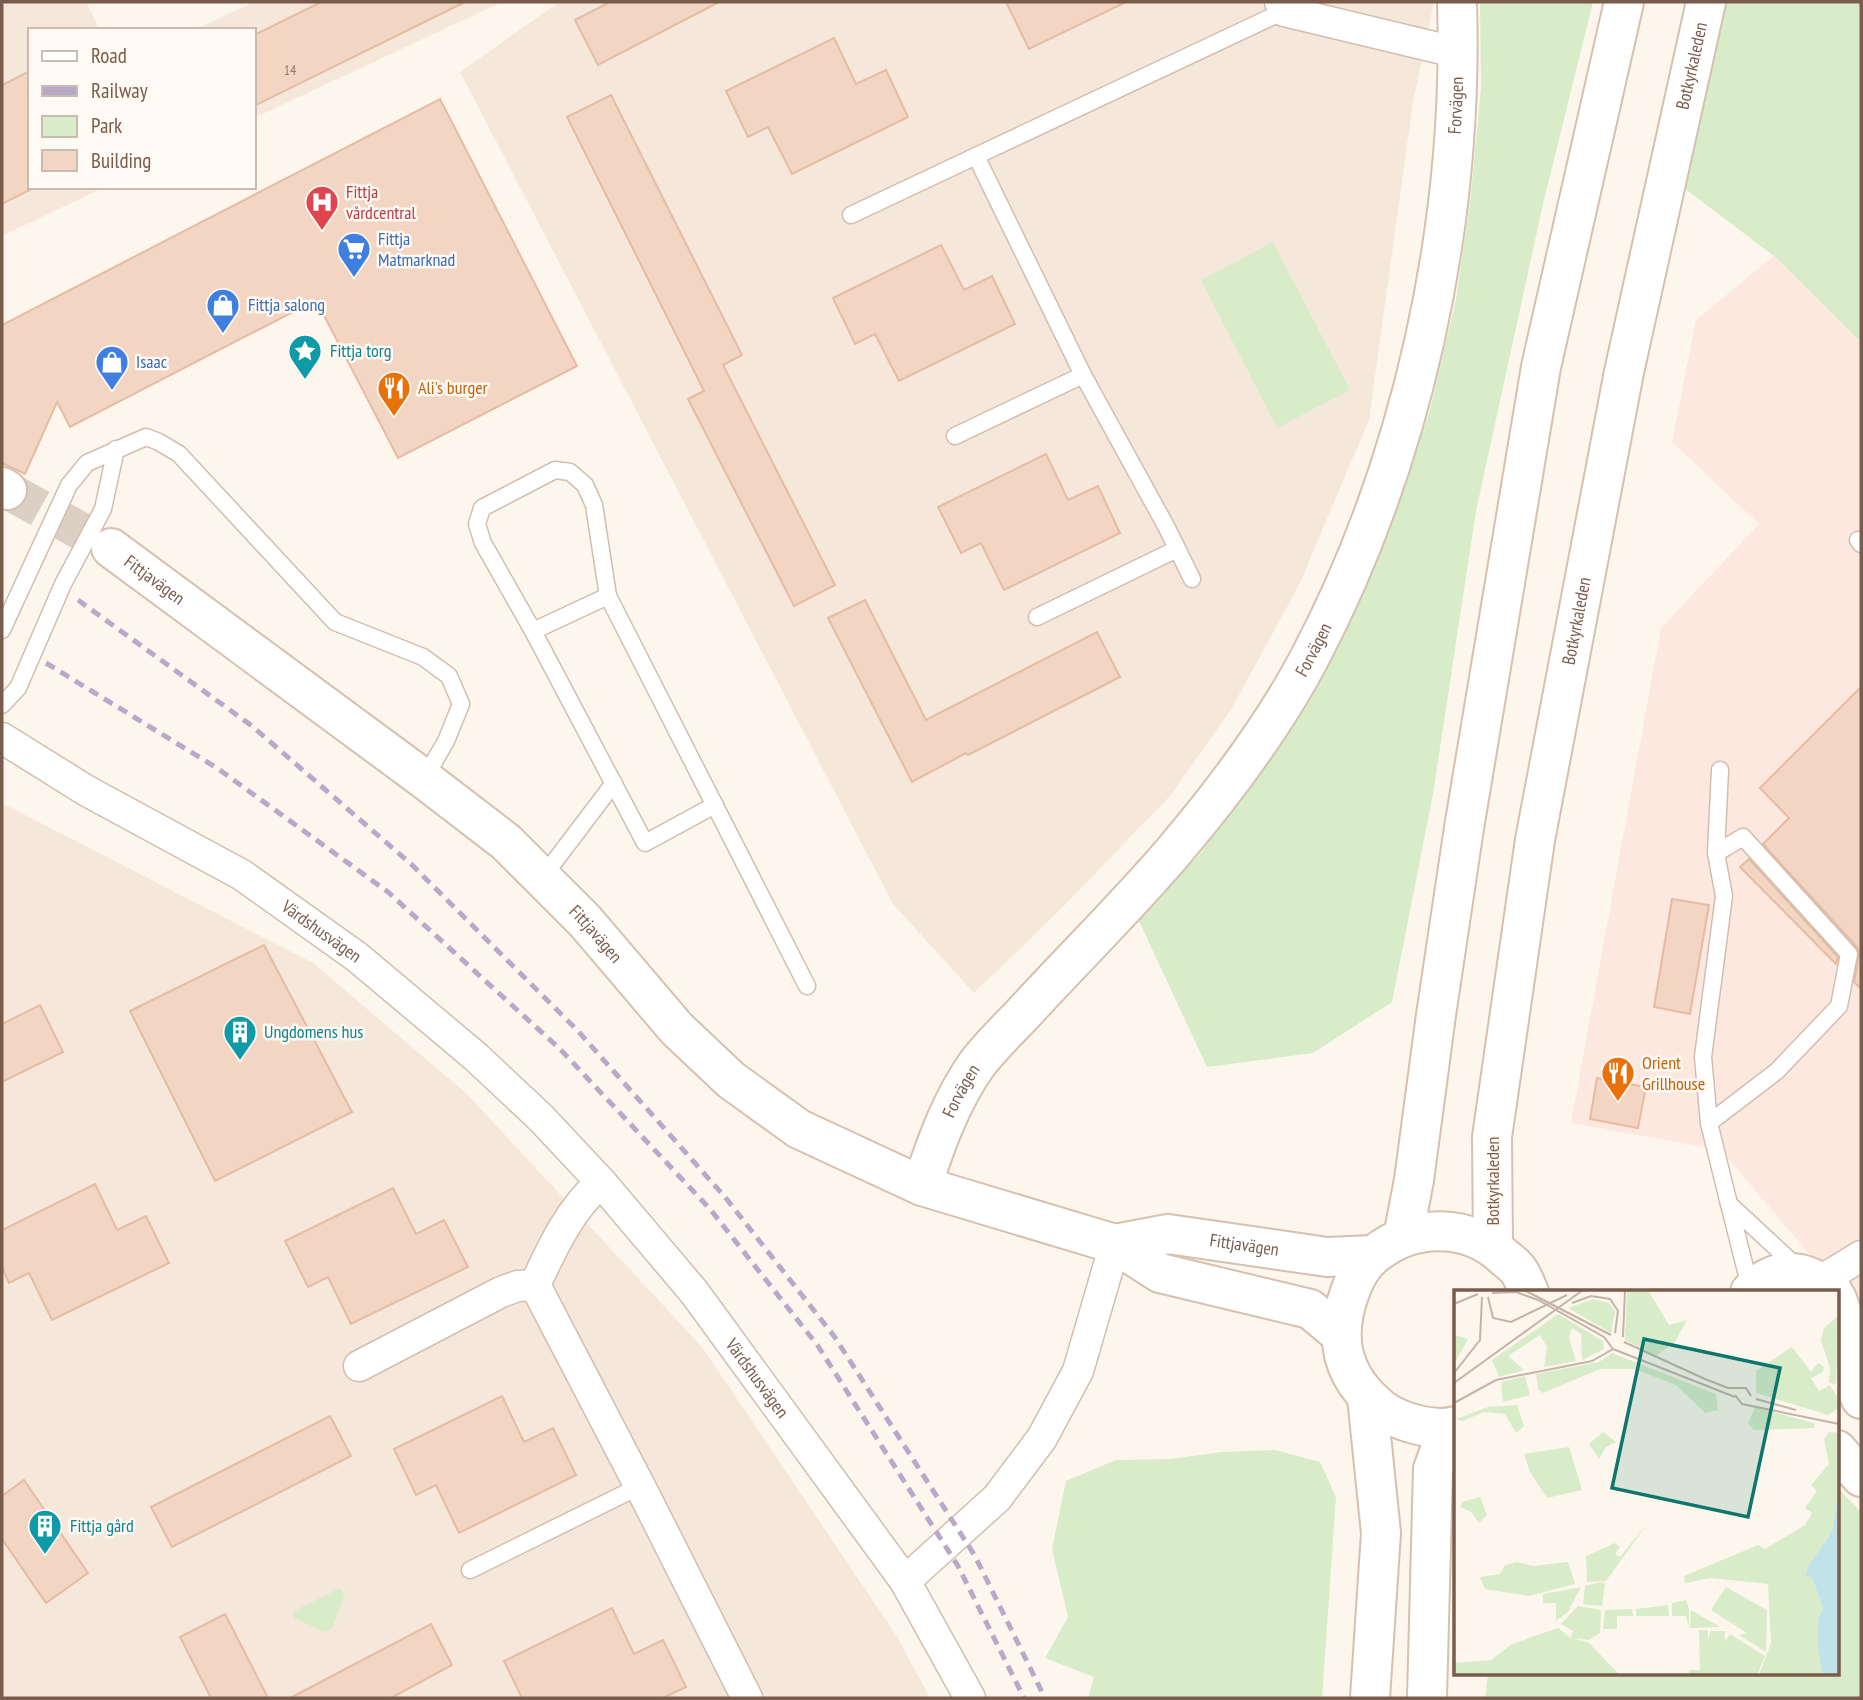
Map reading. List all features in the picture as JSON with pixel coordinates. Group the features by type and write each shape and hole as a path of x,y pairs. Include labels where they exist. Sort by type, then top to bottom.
{"main road":[{"name":"Forvägen","path":"922,1186 951,1106 979,1062 1172,853 1215,800 1272,720 1309,660 1342,591 1376,509 1412,395 1444,236 1454,142 1459,53 1457,2"},
{"path":"1427,1698 1433,1469 1452,1427 1424,1426 1391,1417 1367,1397 1348,1367 1340,1334 1346,1303 1356,1276 1388,1246 1414,1180 1464,828 1541,367 1624,2"},
{"name":"Botkyrkaleden","path":"1493,1246 1492,1137 1535,840 1623,372 1706,2"},
{"name":"Fittjavägen","path":"111,548 506,842 585,920 677,1029 731,1080 799,1129 922,1186 1115,1244 1160,1273 1310,1308 1340,1334"},
{"name":"Botkyrkaleden","path":"1388,1246 1427,1231 1461,1232 1493,1246 1519,1271 1528,1290"},
{"name":"Fittjavägen","path":"1115,1244 1168,1234 1327,1256 1388,1246"},
{"path":"1751,1290 1766,1279 1786,1273 1807,1290"},
{"path":"1839,1326 1861,1399"},
{"path":"1367,1397 1381,1533 1370,1698"},
{"path":"1839,1452 1861,1477"}],"street":[{"path":"1282,6 1459,53"},
{"name":"Värdshusvägen","path":"2,738 87,791 242,875 357,957 476,1057 541,1118 601,1182 694,1292 905,1581 970,1698"},
{"path":"535,1285 557,1239 587,1194 601,1182"},
{"path":"905,1581 997,1498 1042,1438 1078,1371 1115,1244"},
{"path":"1839,1304 1861,1256"},
{"path":"359,1366 500,1292 519,1286 535,1285"},
{"path":"535,1285 747,1698"}],"lane":[{"path":"851,215 1282,6"},
{"path":"976,156 1083,375 1192,579"},
{"path":"955,436 1083,375"},
{"path":"2,629 69,485 87,463 146,437 179,454 335,622 423,657 449,676 461,704 446,741 424,779"},
{"path":"2,705 18,688 63,584 103,509 116,449"},
{"path":"715,805 645,843 533,631 483,543 477,524 482,508 555,470 570,471 585,485 594,505 608,596 715,805 807,986"},
{"path":"1037,617 1177,549"},
{"path":"533,631 608,596"},
{"path":"1720,769 1716,853 1724,896 1703,1057 1709,1123 1750,1290"},
{"path":"542,878 614,783"},
{"path":"1709,1123 1777,1071 1839,1006 1849,954 1743,837 1716,853"},
{"path":"1729,1204 1813,1290"},
{"path":"470,1570 640,1486"}],"shaded area":[{"path":"2,2 86,2 99,28 28,28 28,189 101,189 2,236"},
{"path":"254,2 502,2 256,117 256,28 198,28"},
{"path":"559,2 1434,2 1413,102 1369,420 1299,585 1232,708 1171,795 1059,911 974,993 893,904 460,72"},
{"path":"1774,256 1861,342 1861,1315 1721,1150 1571,1123 1661,628 1759,524 1672,442 1696,320"},
{"path":"2,803 313,963 466,1093 702,1347 896,1635 930,1698 2,1698"}],"green space":[{"path":"1480,2 1593,2 1543,204 1476,511 1433,794 1392,1002 1313,1053 1207,1067 1138,919 1199,855 1259,774 1363,592 1400,500 1430,410 1456,299 1470,203 1481,89"},
{"path":"1723,2 1861,2 1861,342 1774,256 1684,188"},
{"path":"1273,242 1350,390 1277,428 1201,280"},
{"path":"1275,1450 1320,1462 1336,1497 1322,1698 1088,1698 1094,1677 1045,1658 1068,1617 1052,1549 1066,1481 1116,1460 1170,1459 1222,1452"},
{"path":"1839,1489 1861,1512 1861,1698 1485,1698 1488,1676 1839,1676"},
{"path":"340,1588 344,1597 332,1629 325,1632 294,1618 294,1611"}],"building":[{"path":"321,2 465,2 256,105 256,34"},
{"path":"610,2 719,2 598,65 575,20"},
{"path":"1006,2 1126,2 1029,49"},
{"path":"834,38 856,84 886,70 908,117 792,174 768,127 748,137 726,91"},
{"path":"28,72 30,190 2,204 2,85"},
{"path":"611,95 742,355 723,365 835,585 794,606 688,399 704,391 567,117"},
{"path":"440,99 577,366 398,458 316,300 70,427 57,402 25,474 2,463 2,325"},
{"path":"941,245 964,290 992,276 1015,324 899,381 875,334 855,344 833,298"},
{"path":"1046,454 1068,500 1098,486 1120,533 1004,590 981,543 961,553 938,507"},
{"path":"865,600 926,720 1097,632 1120,677 912,782 828,618"},
{"path":"1861,687 1861,989 1854,982 1859,955 1857,947 1763,844 1789,818 1760,788"},
{"path":"1749,859 1838,957 1836,964 1740,867"},
{"path":"1672,899 1709,905 1690,1014 1654,1007"},
{"name":"Ungdomens hus","path":"264,945 352,1112 215,1181 130,1011"},
{"path":"40,1005 63,1052 2,1082 2,1024"},
{"name":"Orient Grillhouse","path":"1597,1078 1646,1087 1638,1128 1590,1119"},
{"path":"95,1184 117,1230 146,1216 169,1263 52,1320 29,1273 9,1283 2,1267 2,1230"},
{"path":"393,1188 416,1234 444,1220 468,1267 351,1324 328,1277 308,1287 285,1241"},
{"path":"502,1396 524,1442 553,1428 576,1475 459,1533 436,1485 416,1495 394,1449"},
{"path":"330,1416 351,1456 172,1547 151,1507"},
{"name":"Fittja gård","path":"24,1480 88,1573 46,1603 2,1539 2,1496"},
{"path":"612,1608 634,1654 663,1640 686,1687 663,1698 522,1698 504,1661"},
{"path":"225,1614 268,1698 211,1698 180,1637"},
{"path":"431,1624 452,1665 391,1698 290,1698"}],"tunnel":[{"path":"7,490 111,548"}],"railway":[{"path":"78,600 252,726 411,864 578,1031 725,1197 834,1336 975,1556 1045,1698"},
{"path":"46,663 217,768 388,892 560,1049 710,1209 818,1346 958,1566 1024,1698"}],"place":[{"name":"Fittja vårdcentral","path":"322,232"},
{"name":"Fittja Matmarknad","path":"354,279"},
{"name":"Fittja salong","path":"223,335"},
{"name":"Fittja torg","path":"305,381"},
{"name":"Isaac","path":"112,392"},
{"name":"Ali's burger","path":"394,418"},
{"name":"Ungdomens hus","path":"240,1062"},
{"name":"Orient Grillhouse","path":"1618,1103"},
{"name":"Fittja gård","path":"45,1556"}]}
